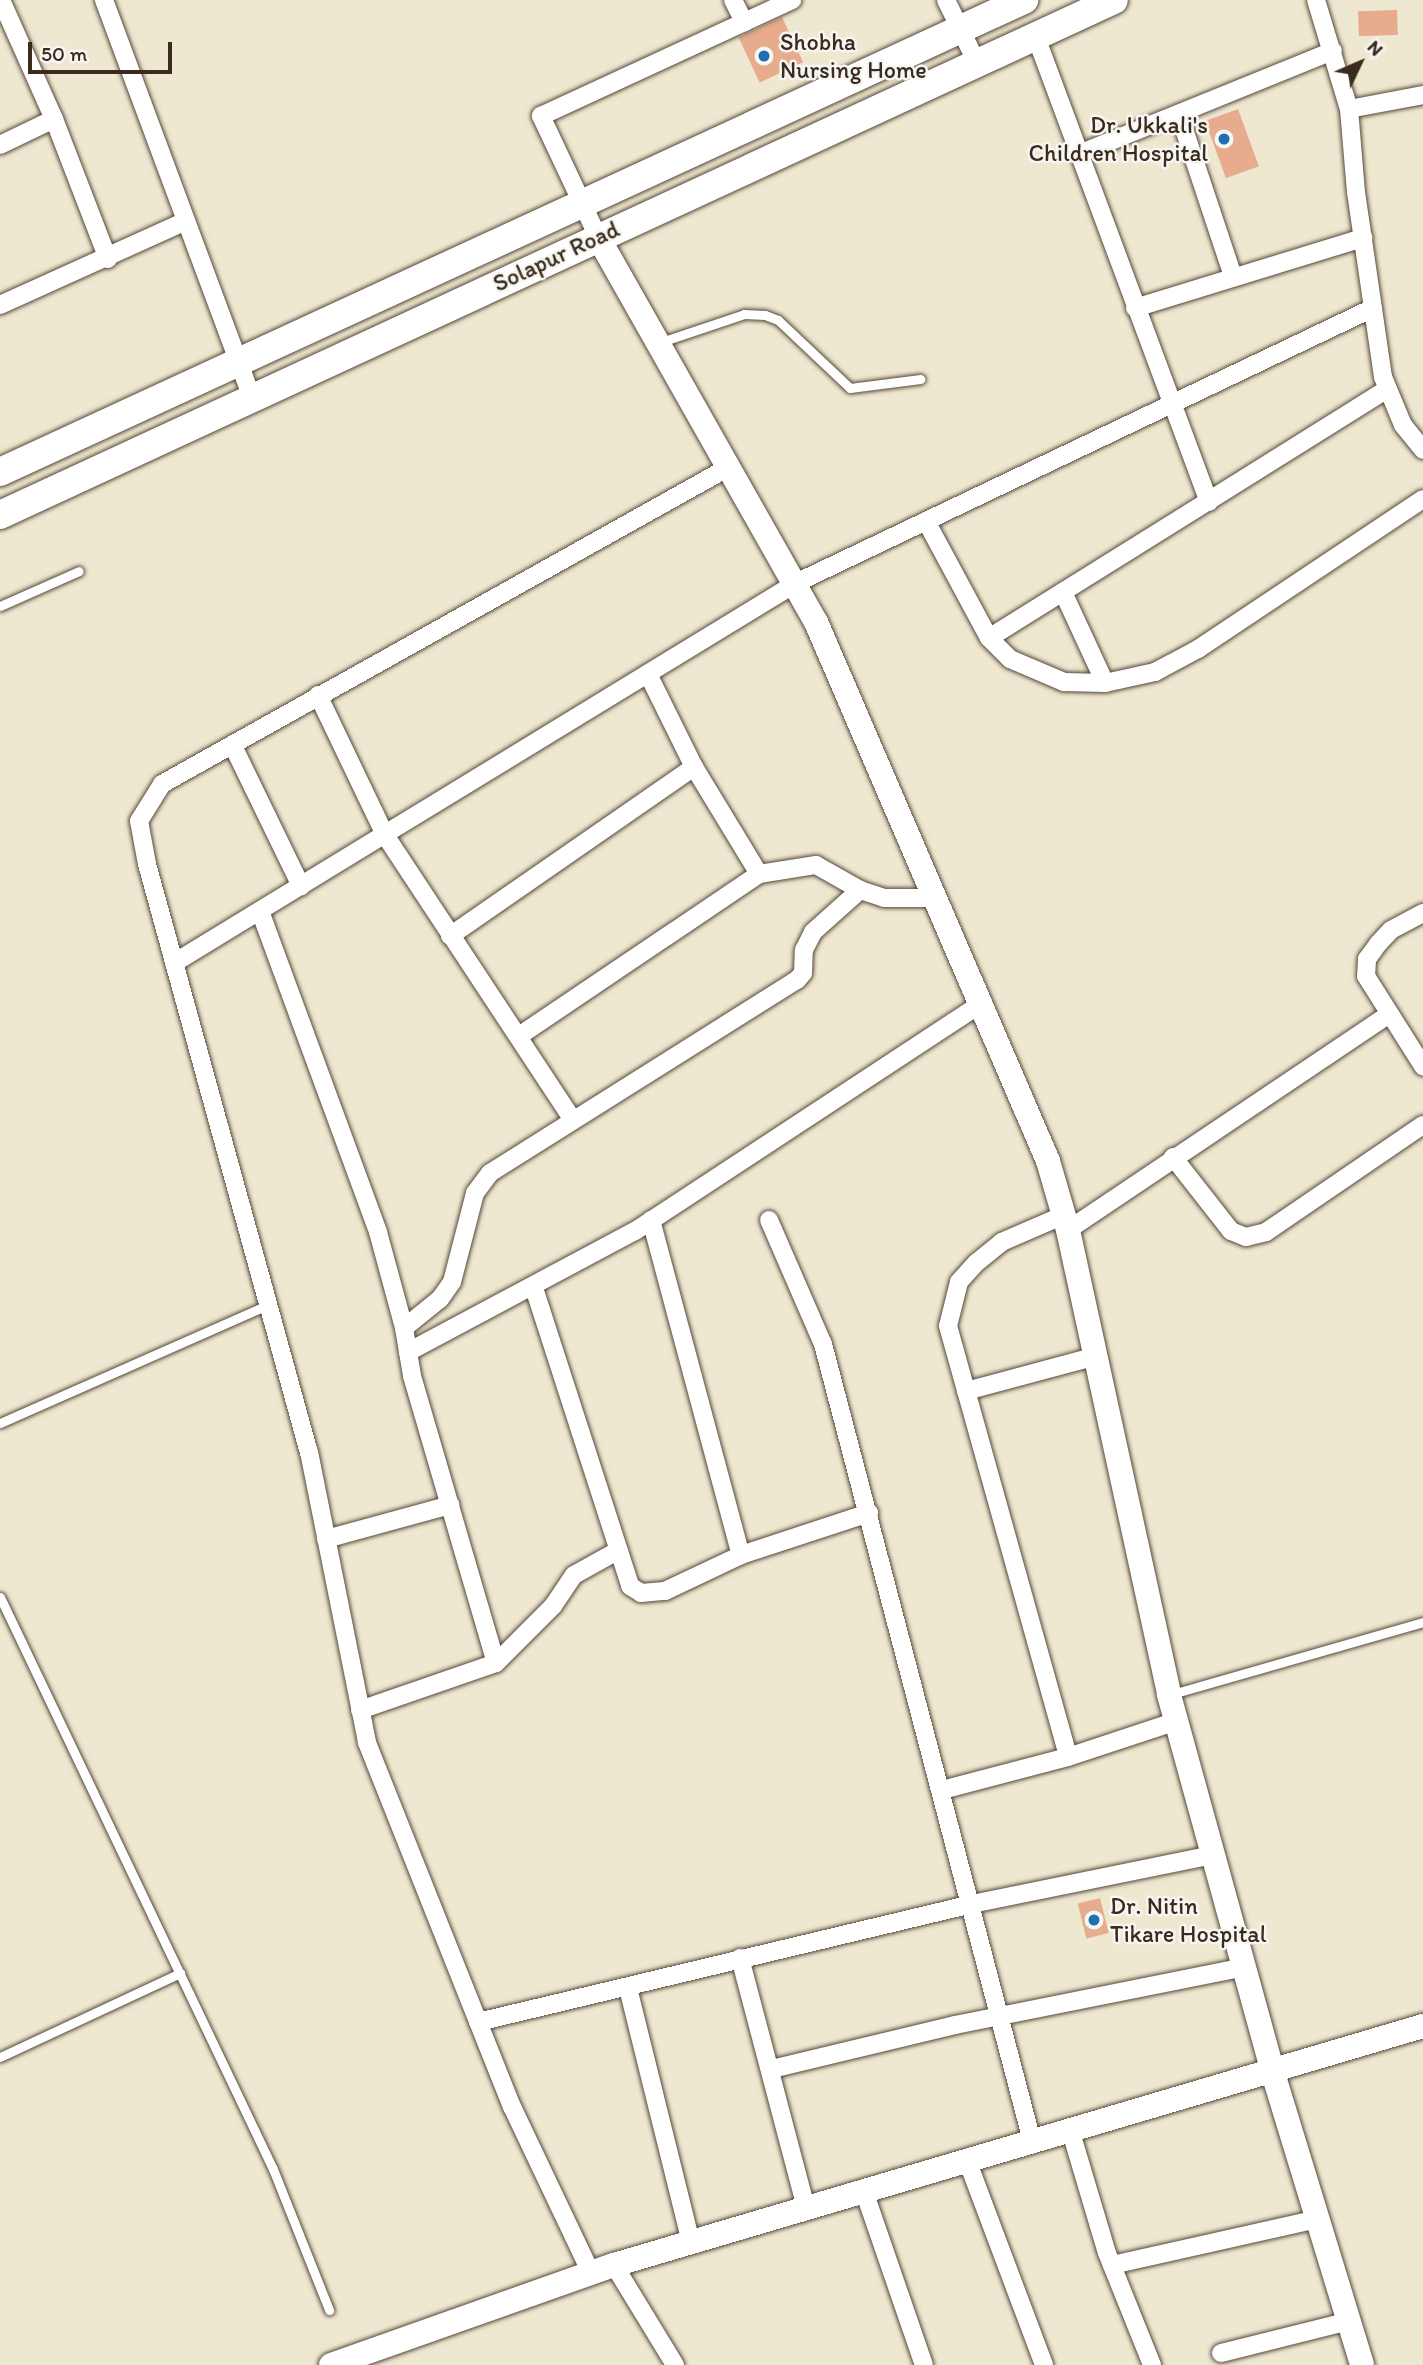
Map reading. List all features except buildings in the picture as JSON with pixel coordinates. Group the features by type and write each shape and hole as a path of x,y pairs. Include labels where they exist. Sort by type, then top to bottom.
{"main road":[{"name":"Solapur Road","path":"0,472 1024,0"},
{"name":"Solapur Road","path":"0,515 1114,0"}],"street":[{"path":"1,0 54,119 108,259"},
{"path":"104,0 253,397"},
{"path":"733,0 744,22"},
{"path":"792,0 541,116 598,237 661,342 796,583 1048,1161 1066,1223 1168,1695 1272,2070 1363,2365"},
{"path":"946,0 977,62"},
{"path":"1316,0 1334,51 1349,109 1363,238 1388,389 1403,425 1423,450"},
{"path":"1036,37 1209,502"},
{"path":"1079,154 1334,51"},
{"path":"1349,109 1423,95"},
{"path":"1179,114 1233,276"},
{"path":"0,145 54,119"},
{"path":"0,305 108,259 186,221"},
{"path":"1136,308 1363,238"},
{"path":"174,963 796,583 1373,307"},
{"path":"989,638 1388,389"},
{"path":"676,2365 603,2269 478,2022 391,1812 360,1710 309,1453 174,963 139,821 162,784 729,467"},
{"path":"926,522 989,638 1032,672 1063,682 1105,683 1155,672 1198,649 1423,499"},
{"path":"1063,592 1105,683"},
{"path":"648,674 694,767 759,874"},
{"path":"318,695 385,835 572,1119"},
{"path":"233,746 301,886"},
{"path":"450,936 694,767"},
{"path":"519,1036 759,874 816,865 860,890 896,900 934,898"},
{"path":"404,1328 440,1299 452,1282 475,1193 489,1173 797,980 813,932 860,890"},
{"path":"260,911 379,1232 408,1352 496,1662"},
{"path":"1423,913 1391,930 1367,959 1366,976 1423,1066"},
{"path":"408,1352 534,1288 651,1220 980,1004"},
{"path":"1068,1757 948,1326 959,1282 1002,1242 1066,1223 1172,1157 1389,1014"},
{"path":"1172,1157 1231,1231 1246,1237 1266,1232 1423,1125"},
{"path":"651,1220 741,1555"},
{"path":"769,1220 823,1344 943,1790 1032,2141"},
{"path":"534,1288 630,1586 654,1593 741,1555 869,1513"},
{"path":"966,1391 1093,1357"},
{"path":"327,1539 450,1505"},
{"path":"360,1710 496,1662 553,1606 574,1575 619,1550"},
{"path":"943,1790 1068,1757 1177,1721"},
{"path":"478,2022 628,1989 740,1958 972,1904 1213,1855"},
{"path":"740,1958 772,2069 806,2208"},
{"path":"772,2069 1001,2016 1244,1967"},
{"path":"628,1989 691,2242"},
{"path":"331,2365 603,2269 1423,2026"},
{"path":"1070,2129 1112,2265 1152,2365"},
{"path":"967,2160 1044,2365"},
{"path":"864,2191 924,2365"},
{"path":"1112,2265 1318,2219"},
{"path":"1221,2353 1349,2320"}],"lane":[{"path":"661,342 744,314 765,314 778,320 850,388 920,379"},
{"path":"0,607 79,571"},
{"path":"0,1423 268,1305"},
{"path":"0,1597 273,2169 329,2310"},
{"path":"1168,1695 1423,1622"},
{"path":"0,2056 180,1973"}],"place":[{"name":"Shobha Nursing Home","path":"764,56"},
{"name":"Dr. Ukkali's Children Hospital","path":"1224,139"},
{"name":"Dr. Nitin Tikare Hospital","path":"1094,1920"}]}
